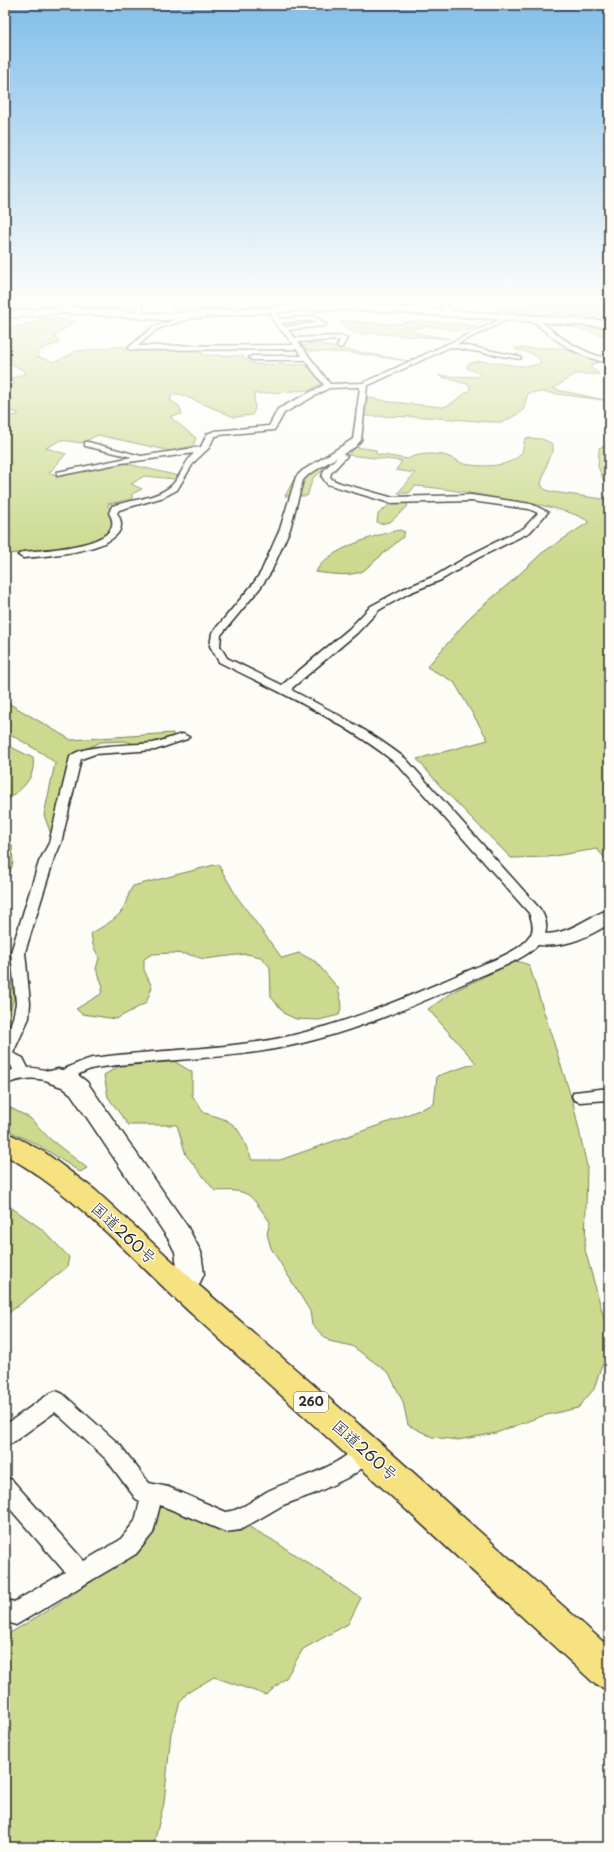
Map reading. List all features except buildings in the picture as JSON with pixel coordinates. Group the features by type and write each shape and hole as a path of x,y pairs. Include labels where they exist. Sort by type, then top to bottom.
{"highway":[{"name":"国道260号","path":"5,1143 35,1159 85,1197 184,1289 368,1452 609,1672"}],"main road":[{"path":"537,939 556,940 586,928 609,916"},
{"path":"58,1077 70,1081 79,1088 178,1233 188,1252 191,1274 184,1289"}],"street":[{"path":"5,1078 37,1073 58,1077 90,1064 149,1056 224,1051 270,1045 324,1033 416,998 512,957 526,949 537,939 540,928 539,920 535,912 402,762 378,743 342,720 223,660 215,646 216,635 257,586 266,572 285,530 299,478 304,473 344,450 357,440 364,385 328,386 281,411 276,418 275,425 271,428 218,433 210,436 210,442 206,449 194,458 180,481 173,488 116,508 113,513 117,523 113,532 105,540 88,546 23,555"},
{"path":"88,444 145,458"},
{"path":"60,474 145,458 206,449"},
{"path":"288,693 286,687 353,630 375,608 406,591 438,578 475,556 527,530 544,512 531,507 471,498 390,500 337,485 330,482 326,477 327,472 343,456 344,450"},
{"path":"23,1074 17,1062 5,1055 21,1018 23,1003 18,952 46,862 55,843 76,757 93,751 155,746 173,742 183,737"},
{"path":"580,1096 609,1094"},
{"path":"5,1437 56,1400 114,1452 143,1492 168,1497 226,1522 240,1520 276,1498 309,1486 344,1469 368,1452"},
{"path":"5,1487 81,1574"},
{"path":"8,1615 128,1547 145,1526 152,1493"}],"green space":[{"path":"14,384 321,384 309,390 254,394 255,409 252,415 234,417 180,394 172,395 170,400 179,406 182,414 170,417 196,438 193,446 171,451 98,435 81,443 61,440 46,448 66,454 49,473 59,475 124,463 179,476 175,479 144,476 131,484 142,489 132,494 132,499 108,504 113,517 113,522 110,533 103,539 84,545 71,547 5,554 5,506 10,502 5,501 5,417 18,415 18,413 5,409 5,387"},
{"path":"468,384 560,384 553,389 604,400 542,392 528,393 523,411 503,422 426,417 364,416 365,397 390,402 443,407 449,405 470,390 470,385"},
{"path":"526,438 542,439 553,444 553,452 549,457 541,484 544,489 552,492 603,499 608,492 598,466 599,448 609,444 609,863 597,849 548,857 511,858 441,787 417,759 488,740 454,682 427,667 472,615 542,553 589,522 581,517 558,509 456,491 415,486 409,493 398,493 415,473 396,470 402,461 348,455 356,447 376,450 376,454 408,459 427,454 438,454 447,456 464,464 494,466 508,462 520,455"},
{"path":"323,459 335,461 313,478 307,496 285,496 294,479"},
{"path":"394,501 408,501 407,507 390,522 380,524 377,522 378,514"},
{"path":"400,530 405,532 403,537 363,571 352,574 316,572 321,564 330,557 353,544 379,535"},
{"path":"5,701 71,740 173,733 173,739 161,742 136,744 124,741 101,742 75,754 52,837 44,815 55,763 45,755 5,731"},
{"path":"5,744 33,758 33,766 32,772 26,784 5,802"},
{"path":"5,845 12,845 13,863 5,887"},
{"path":"218,864 237,897 282,958 299,953 316,962 338,988 342,1004 339,1015 319,1020 296,1019 285,1014 271,997 270,967 261,957 246,954 204,959 187,954 152,954 144,959 144,970 152,987 146,1003 116,1019 82,1014 76,1009 101,994 103,986 96,969 99,958 93,945 91,934 113,920 120,913 133,886"},
{"path":"517,961 529,965 573,1103 587,1166 585,1250 609,1336 609,1353 600,1370 594,1389 578,1408 542,1416 496,1433 458,1440 432,1437 408,1425 403,1402 389,1373 352,1346 329,1341 312,1325 310,1311 271,1248 267,1234 270,1222 253,1199 248,1195 236,1191 215,1191 186,1155 177,1125 128,1125 108,1097 104,1075 121,1065 172,1060 192,1072 192,1095 204,1113 216,1116 231,1123 244,1140 252,1160 280,1160 394,1120 434,1104 437,1076 476,1063 428,1009 456,990"},
{"path":"5,972 10,975 14,997 8,1021 5,1021"},
{"path":"5,1105 30,1118 50,1139 87,1168 80,1172 40,1146 5,1129"},
{"path":"5,1203 43,1230 69,1257 67,1267 5,1316"},
{"path":"156,1485 211,1506 271,1539 361,1598 348,1624 303,1649 286,1678 266,1695 214,1677 187,1693 180,1702 171,1733 164,1803 153,1847 25,1847 5,1840 5,1636 44,1613 102,1575 155,1532"}]}
